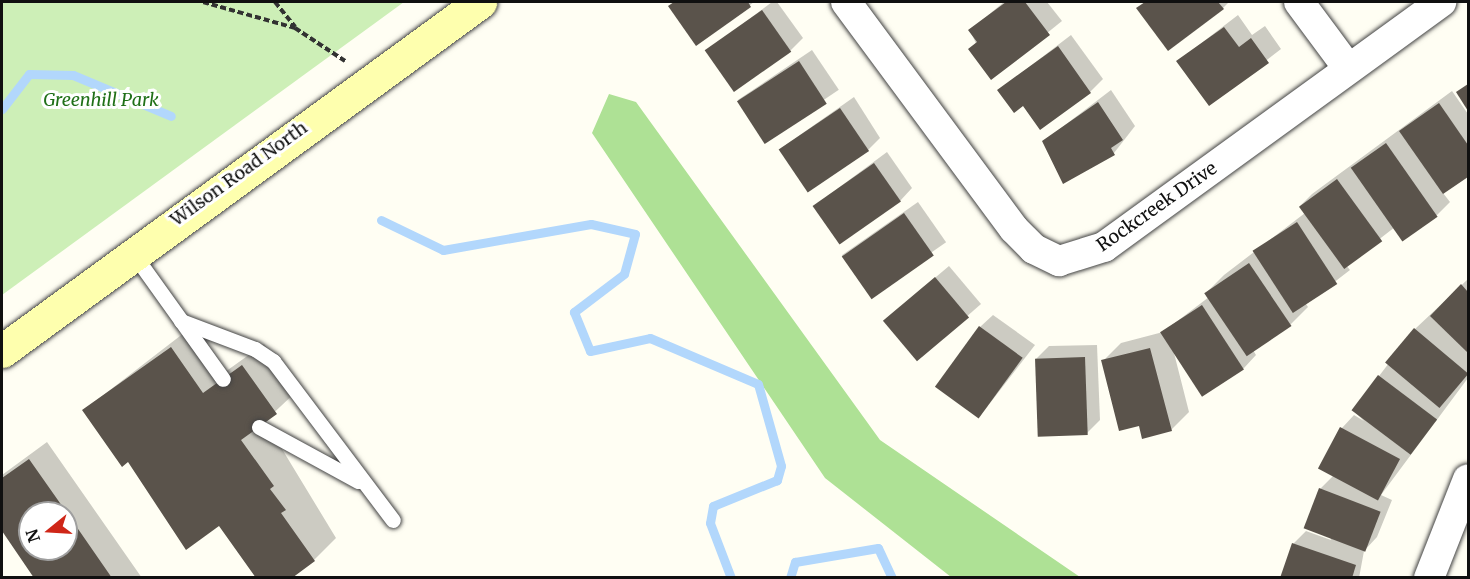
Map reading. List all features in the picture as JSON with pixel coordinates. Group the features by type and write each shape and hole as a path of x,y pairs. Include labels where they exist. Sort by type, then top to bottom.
{"street":[{"name":"Wilson Road North","path":"2,351 131,251 480,2"},
{"name":"Rockcreek Drive","path":"846,2 1014,229 1034,249 1059,261 1083,258 1104,247 1441,2"},
{"path":"1299,2 1348,68"},
{"path":"1429,578 1468,479"}],"lane":[{"path":"131,251 223,379"},
{"path":"181,321 273,361 393,520"},
{"path":"258,427 368,487"}],"path":[{"path":"202,2 296,27 336,50 366,84"},
{"path":"275,2 296,27"}],"green space":[{"name":"Greenhill Park","path":"2,2 404,2 2,295"},
{"path":"609,94 636,102 880,440 1080,577 951,577 825,478 592,133"}],"building":[{"path":"674,2 748,2 751,7 696,46 668,6"},
{"path":"1006,2 1025,2 1050,35 991,80 968,49 977,42 968,30"},
{"path":"1145,2 1218,2 1224,9 1168,51 1136,8"},
{"path":"762,10 791,52 734,92 705,50"},
{"path":"1224,27 1239,47 1251,38 1269,63 1209,106 1176,61"},
{"path":"1058,46 1091,93 1040,130 1023,106 1014,113 997,90"},
{"path":"799,61 827,104 765,144 737,101"},
{"path":"1468,84 1468,111 1456,92"},
{"path":"1098,102 1123,140 1111,148 1115,155 1063,184 1042,141"},
{"path":"1439,103 1468,145 1468,177 1443,194 1399,131"},
{"path":"840,108 869,151 808,192 779,149"},
{"path":"1386,143 1438,217 1402,241 1351,168"},
{"path":"874,163 901,202 840,245 813,206"},
{"path":"1337,179 1382,241 1344,269 1299,207"},
{"path":"904,213 934,256 872,299 842,257"},
{"path":"1297,222 1337,284 1293,313 1253,251"},
{"path":"1249,263 1291,326 1247,356 1204,293"},
{"path":"935,277 969,318 917,361 883,321"},
{"path":"1461,284 1468,292 1468,353 1430,316"},
{"path":"1202,305 1244,370 1202,397 1160,332"},
{"path":"979,326 1023,358 979,418 935,387"},
{"path":"1414,328 1468,373 1439,408 1385,362"},
{"path":"171,347 203,393 242,365 277,414 241,440 274,486 270,489 286,510 281,513 315,561 292,578 256,578 219,526 186,550 128,462 122,467 82,410"},
{"path":"1150,348 1172,431 1142,439 1139,426 1119,431 1101,360"},
{"path":"1085,357 1088,435 1038,437 1035,359"},
{"path":"1378,375 1437,420 1411,455 1352,410"},
{"path":"1340,427 1400,459 1378,500 1318,468"},
{"path":"29,459 58,501 18,501 18,554 2,531 2,478"},
{"path":"1319,488 1381,512 1365,552 1304,528"},
{"path":"78,529 112,578 34,578 22,561 78,561"},
{"path":"1292,543 1356,565 1352,578 1280,578"}],"waterway":[{"path":"2,109 29,74 73,75 171,116"},
{"path":"381,220 443,250 591,224 635,234 624,274 574,312 590,351 650,338 758,384 781,466 777,480 713,506 710,523 731,578"},
{"path":"790,578 795,562 878,548 892,578"}]}
